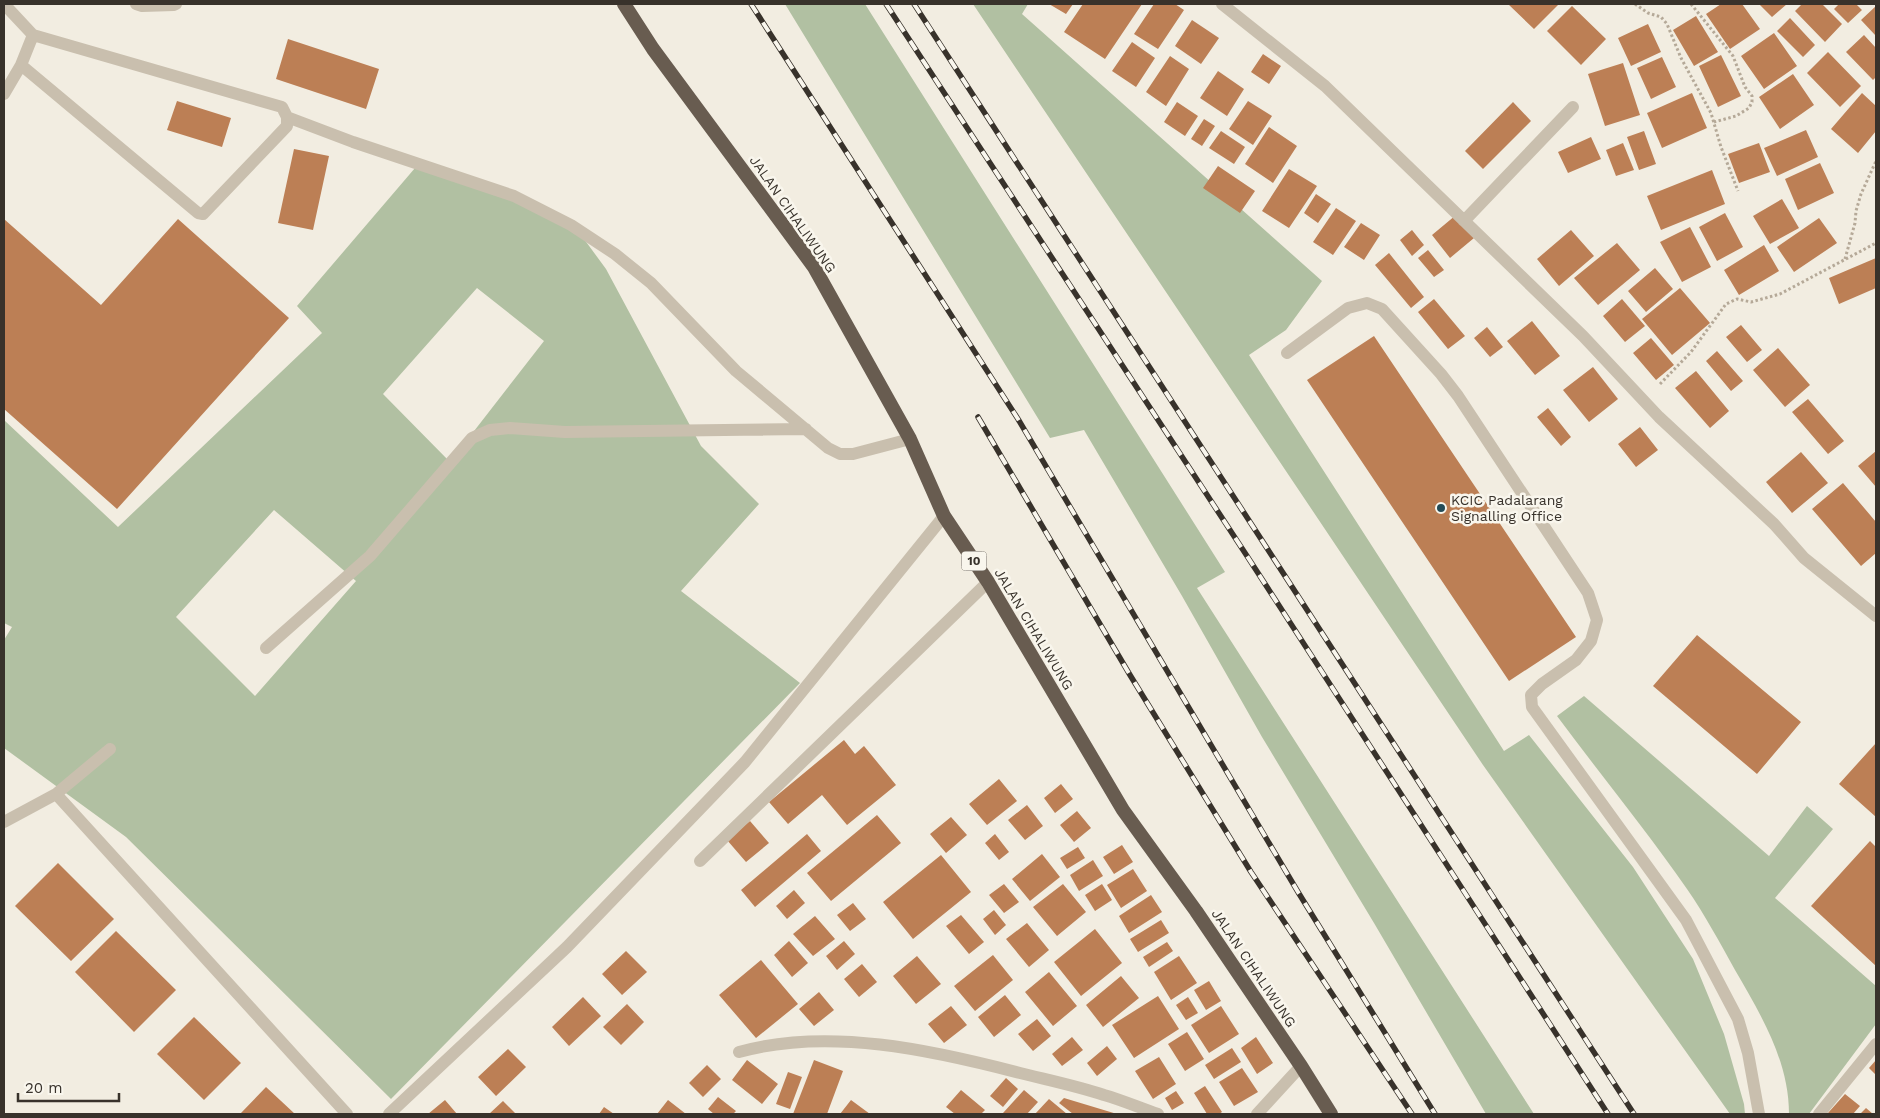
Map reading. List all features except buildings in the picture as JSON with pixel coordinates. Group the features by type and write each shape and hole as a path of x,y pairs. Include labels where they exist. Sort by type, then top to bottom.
{"highway":[{"name":"JALAN CIHALIWUNG","path":"624,4 653,49 814,267 910,439 944,516 988,582 1122,810 1196,911 1301,1066 1331,1114"}],"street":[{"path":"4,4 33,35 282,107 288,117 287,126 203,214 198,213 21,65"},
{"path":"136,4 142,6 176,4"},
{"path":"1223,4 1325,86 1583,336 1659,417 1774,524 1804,558 1876,616"},
{"path":"4,94 21,65 33,35"},
{"path":"1464,221 1573,107"},
{"path":"288,117 353,142 514,196 571,225 615,254 651,283 736,371 828,448 840,454 848,455 910,439"},
{"path":"1287,353 1348,308 1367,304 1382,309 1441,374 1458,396 1588,593 1597,620 1591,641 1576,660 1542,684 1531,696 1532,707 1686,920 1738,1019 1748,1053 1759,1114"},
{"path":"266,648 370,556 472,438 490,430 510,428 566,432 806,429"},
{"path":"389,1114 568,947 745,762 944,516"},
{"path":"700,861 988,582"},
{"path":"4,822 56,794 110,750"},
{"path":"56,794 347,1114"},
{"path":"739,1052 778,1043 836,1042 891,1046 975,1061 1104,1095 1158,1114"},
{"path":"1819,1114 1876,1044"},
{"path":"1257,1114 1301,1066"}],"path":[{"path":"1635,4 1648,13 1661,17 1667,24 1681,58 1711,113 1721,147 1738,191"},
{"path":"1690,4 1733,56 1745,86 1752,96 1752,105 1749,108 1736,116 1714,122"},
{"path":"1845,260 1858,203 1876,161"},
{"path":"1644,400 1691,352 1726,304 1731,300 1737,299 1751,302 1780,294 1876,243"}],"green space":[{"path":"785,4 865,4 1225,572 1197,588 1534,1114 1486,1114 1262,737 1182,596 1084,430 1050,438"},
{"path":"973,4 1028,4 1022,14 1322,281 1286,330 1249,355 1504,751 1529,735 1633,867 1693,959 1724,1034 1744,1104 1745,1114 1730,1114 1483,765"},
{"path":"415,168 510,192 573,224 606,269 701,446 759,504 681,591 800,683 391,1099 126,837 4,748 4,640 12,627 4,623 4,420 118,527 322,333 297,306","holes":["477,288 544,341 450,462 383,394","274,510 356,581 255,696 176,617"]},
{"path":"1584,696 1769,856 1807,806 1833,829 1775,898 1876,986 1876,1024 1809,1114 1789,1114 1788,1094 1784,1075 1772,1039 1764,1021 1700,909 1655,845 1557,716"}],"railway":[{"path":"751,4 1018,419 1298,892 1435,1114"},
{"path":"886,4 1247,556 1608,1114"},
{"path":"914,4 1634,1114"},
{"path":"978,417 1130,675 1251,872 1412,1114"}],"place":[{"name":"KCIC Padalarang Signalling Office","path":"1441,508"}]}
